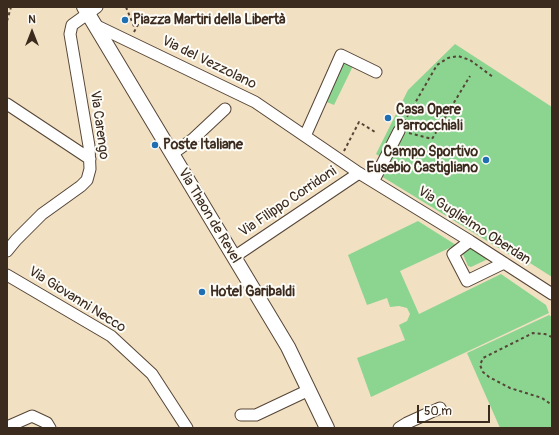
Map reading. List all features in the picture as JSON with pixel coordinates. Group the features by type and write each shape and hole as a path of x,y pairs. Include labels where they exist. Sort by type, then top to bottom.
{"main road":[{"name":"Via Thaon de Revel","path":"91,13 172,154 288,347 327,428"}],"street":[{"name":"Via del Vezzolano","path":"91,13 129,40 255,102 340,160"},
{"name":"Via Carengo","path":"7,251 11,237 84,183 90,169 90,158 70,34 72,25 91,13"},
{"path":"305,136 341,55 376,72"},
{"path":"7,104 90,158"},
{"path":"172,154 193,139 225,109"},
{"path":"374,180 399,131"},
{"name":"Via Guglielmo Oberdan","path":"340,160 470,240 552,294"},
{"name":"Via Filippo Corridoni","path":"234,257 359,173"},
{"path":"470,240 453,254 467,281 504,263"},
{"name":"Via Giovanni Necco","path":"7,274 111,336 152,374 187,428"},
{"path":"241,415 256,415 309,390"},
{"path":"399,428 407,422 440,408"},
{"path":"7,427 32,416 47,422 50,428"}],"path":[{"path":"7,21 11,7"},
{"path":"126,7 135,30"},
{"path":"129,40 141,19 144,17"},
{"path":"470,76 432,139 399,131 437,65 448,58 458,56 470,60 493,77"},
{"path":"340,160 359,122 375,132"},
{"path":"552,337 545,334 533,333 483,358 480,365 483,372 489,377 510,388 542,398 552,405"}],"green space":[{"path":"455,44 552,107 552,277 530,263 528,266 381,176 389,162 376,154 408,90"},
{"path":"340,60 354,64 334,105 322,100"},
{"path":"418,221 456,245 400,271 419,314 501,274 546,305 549,313 371,397 357,358 405,340 399,325 407,321 410,314 407,308 399,306 390,307 387,298 367,305 348,255"},
{"path":"466,245 488,259 471,267 468,266 462,252"},
{"path":"549,315 552,317 552,428 500,428 467,353"}],"place":[{"name":"Piazza Martiri della Libertà","path":"125,20"},
{"name":"Casa Opere Parrocchiali","path":"388,118"},
{"name":"Poste Italiane","path":"155,145"},
{"name":"Campo Sportivo Eusebio Castigliano","path":"486,160"},
{"name":"Hotel Garibaldi","path":"202,292"}]}
